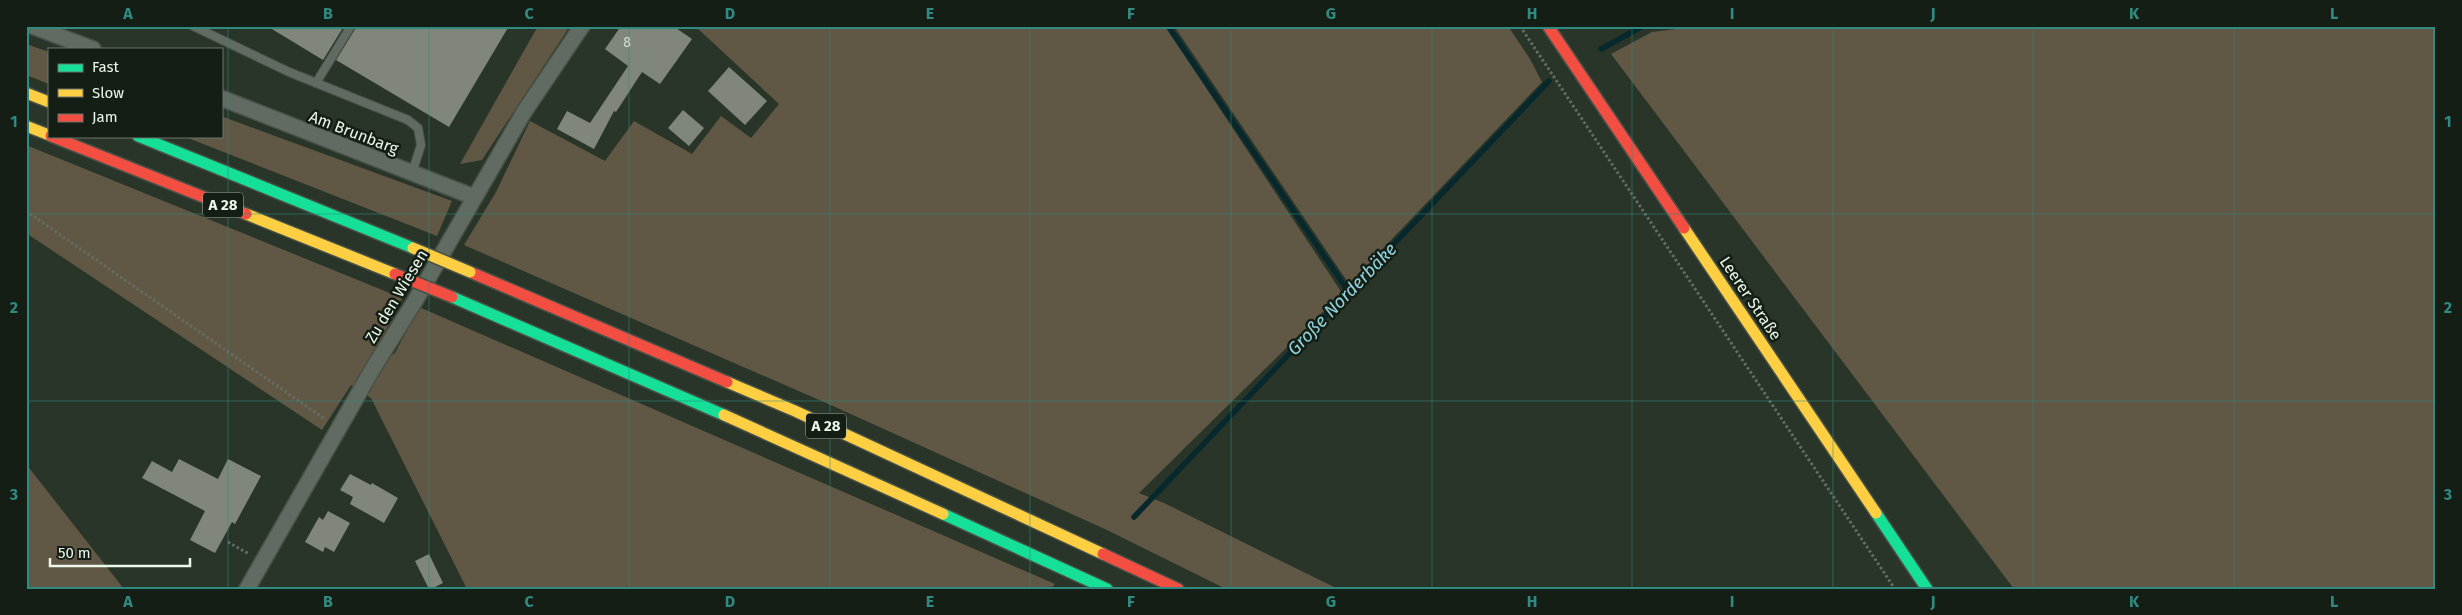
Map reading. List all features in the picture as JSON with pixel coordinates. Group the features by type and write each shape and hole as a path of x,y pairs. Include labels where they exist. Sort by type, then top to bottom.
{"main road":[{"name":"Leerer Straße","path":"1548,26 1927,589"},
{"path":"26,93 48,102"},
{"name":"A 28","path":"26,126 48,135"},
{"name":"A 28","path":"55,138 395,274 779,438 1106,589"},
{"name":"A 28","path":"143,138 413,248 795,411 1178,589"}],"street":[{"path":"32,26 90,48"},
{"name":"Zu den Wiesen","path":"247,589 524,112 582,26"},
{"name":"Am Brunbarg","path":"222,98 474,197"}],"lane":[{"path":"193,26 316,83 408,120 418,128 421,145 412,173"},
{"path":"316,83 351,26"}],"path":[{"path":"1520,26 1895,589"},
{"path":"26,211 339,428"},
{"path":"228,542 263,562"}],"shaded area":[{"path":"538,26 570,26 482,160 460,164"},
{"path":"695,26 1165,26 1342,293 1139,493 1164,503 1338,589 1226,589 1107,530 833,406 464,245 496,192 530,121 605,161 634,121 692,154 721,116 751,138 779,104"},
{"path":"1174,26 1508,26 1530,59 1542,82 1349,284"},
{"path":"1700,26 2436,26 2436,589 2014,589 1611,54 1652,32"},
{"path":"26,44 48,52 48,84 26,75"},
{"path":"222,116 452,201 437,236 188,138 222,138"},
{"path":"26,145 402,298 378,346 389,357 395,353 419,307 1055,584 1050,589 467,589 371,398 351,385 322,430 26,233"},
{"path":"26,464 124,589 26,589"}],"building":[{"path":"267,26 344,26 323,60"},
{"path":"357,26 509,26 449,127 336,60"},
{"path":"621,26 673,26 692,39 660,84 642,72 616,112 614,111 594,149 557,129 567,111 590,123 628,66 605,49"},
{"path":"729,67 767,101 745,125 708,91"},
{"path":"683,110 704,128 689,146 668,128"},
{"path":"179,459 218,479 228,459 261,476 235,524 232,522 215,553 190,540 205,511 142,478 152,461 172,472"},
{"path":"350,474 371,485 372,483 398,498 384,523 350,504 353,497 340,490"},
{"path":"328,511 350,523 334,552 325,547 323,552 305,542 319,517 323,520"},
{"path":"429,554 443,583 431,589 429,589 415,561"}],"waterway":[{"path":"1168,26 1348,291"},
{"name":"Große Norderbäke","path":"1601,49 1643,26"},
{"name":"Große Norderbäke","path":"1134,517 1549,81"}],"traffic: fast":[{"path":"143,138 413,248"},
{"path":"452,297 724,415"},
{"path":"1876,513 1927,589"},
{"path":"943,514 1107,589"}],"traffic: slow":[{"path":"26,93 48,102"},
{"path":"26,126 48,135"},
{"path":"246,214 395,274"},
{"path":"1684,228 1876,513"},
{"path":"413,248 470,272"},
{"path":"727,382 795,411 1103,554"},
{"path":"724,415 943,514"}],"traffic: jam":[{"path":"1548,26 1684,228"},
{"path":"56,138 246,214"},
{"path":"470,272 727,382"},
{"path":"395,274 452,297"},
{"path":"1103,554 1178,589"}]}
